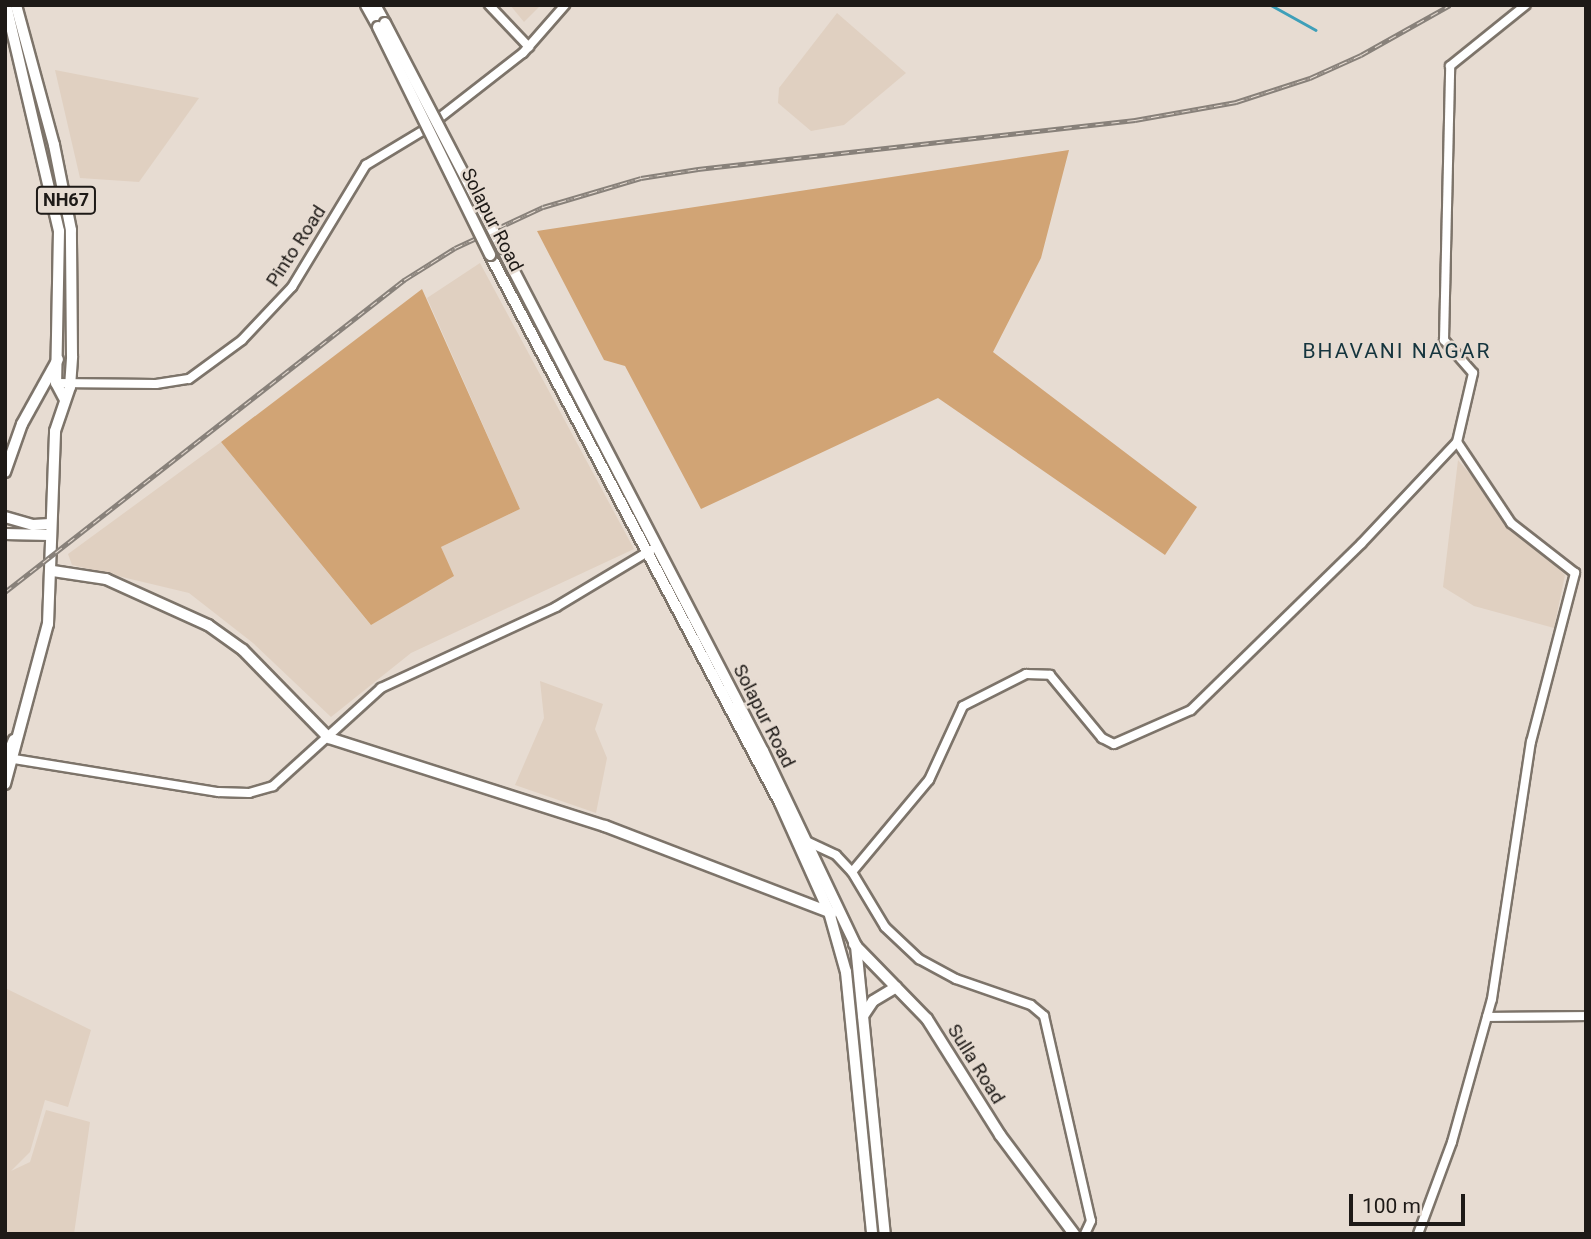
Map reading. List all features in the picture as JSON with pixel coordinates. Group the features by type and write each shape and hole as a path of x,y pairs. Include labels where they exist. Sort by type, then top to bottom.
{"highway":[{"name":"NH67","path":"6,5 58,231 59,356 56,383"},
{"name":"NH67","path":"5,785 10,760 28,709 48,624 53,571 50,529 55,431 64,398 70,387 71,230 54,145 16,5"},
{"path":"56,383 64,398"}],"main road":[{"path":"366,5 381,25"},
{"path":"375,5 381,25"},
{"name":"Solapur Road","path":"381,25 502,248 834,914 856,946 885,1234"},
{"name":"Solapur Road","path":"381,25 490,255 652,549 806,841 834,914"},
{"path":"5,472 22,424 59,356"},
{"path":"5,517 50,529"},
{"path":"5,534 50,529"},
{"path":"53,571 106,579 208,625 243,650 329,738 605,826 834,914 834,925 846,972 872,1234"},
{"name":"Sulla Road","path":"834,925 927,1019 1000,1135 1074,1234"},
{"path":"863,1016 873,1001 896,987"}],"street":[{"path":"489,5 529,47"},
{"name":"Pinto Road","path":"56,383 70,387 189,379 242,340 292,287 366,165 432,124 529,47 565,5"},
{"path":"852,872 929,780 969,700 1026,674 1050,675 1102,738 1114,744 1191,710 1361,544 1457,442 1473,373 1444,340 1450,66 1526,5"},
{"path":"1419,1234 1452,1142 1487,1017 1531,742 1575,573 1511,523 1457,442"},
{"path":"10,760 249,793 273,786 381,688 556,607 652,549"},
{"path":"806,841 830,851 852,872 885,927 919,960 956,979 1031,1005 1044,1016 1091,1221 1085,1234"},
{"path":"1487,1017 1586,1016"}],"shaded area":[{"path":"510,5 541,5 524,22"},
{"path":"837,13 906,73 844,125 811,131 778,103 779,88"},
{"path":"55,70 199,98 139,182 80,178"},
{"path":"1069,150 1041,258 993,352 1197,507 1165,555 938,398 701,509 625,366 604,360 537,231"},
{"path":"480,263 634,549 411,653 331,717 253,643 189,593 72,565 68,554 221,442 370,624 453,576 441,547 520,509 427,298"},
{"path":"422,289 520,509 441,547 454,576 371,625 221,442"},
{"path":"1458,460 1522,534 1565,575 1554,628 1474,606 1443,587"},
{"path":"540,681 603,704 595,729 607,758 596,813 515,785 544,718"},
{"path":"5,988 91,1030 68,1107 45,1100 30,1152 11,1171 30,1162 46,1110 90,1122 74,1234 5,1234"}],"waterway":[{"path":"1271,5 1316,30"}],"railway":[{"path":"5,592 404,280 455,248 543,207 641,178 698,169 1135,120 1236,102 1310,78 1361,55 1450,5"}],"district":[{"name":"BHAVANI NAGAR","path":"1397,351"}]}
